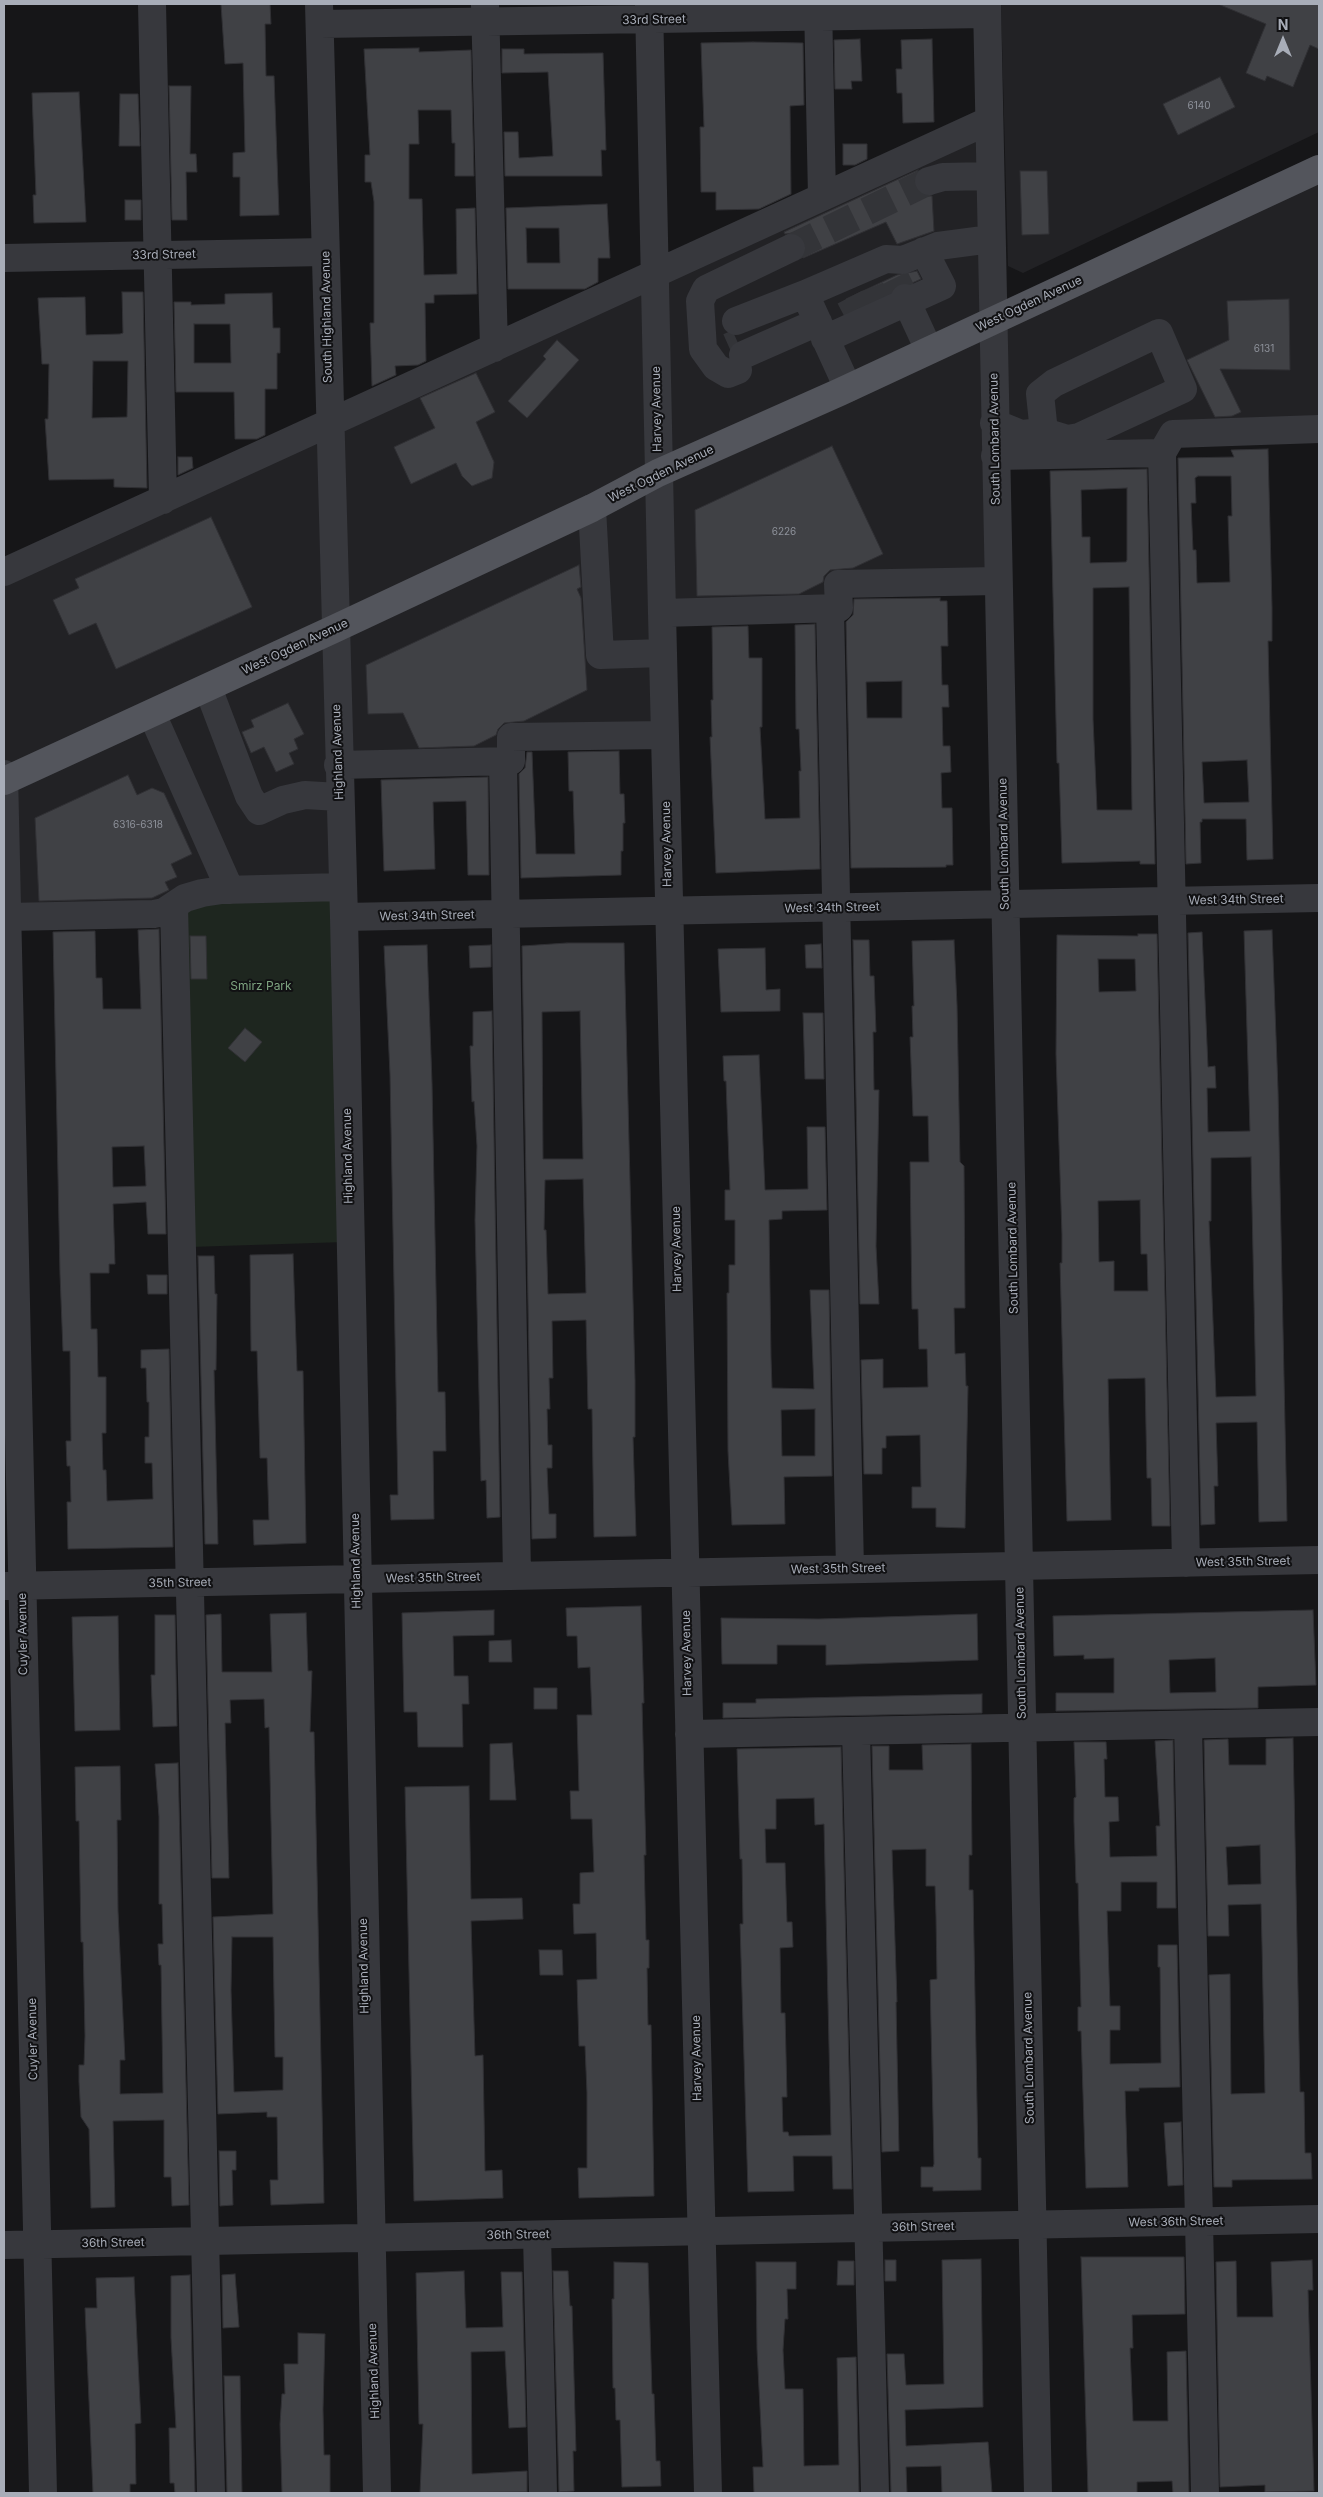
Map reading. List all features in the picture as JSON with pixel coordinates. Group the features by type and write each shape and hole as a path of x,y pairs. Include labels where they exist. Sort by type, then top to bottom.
{"main road":[{"name":"West Ogden Avenue","path":"4,781 208,688 592,508 658,473 848,388 1319,169"}],"street":[{"path":"152,4 163,500"},
{"name":"33rd Street","path":"319,14 987,9"},
{"name":"South Lombard Avenue","path":"987,9 1038,2493"},
{"path":"818,10 822,197"},
{"name":"Harvey Avenue","path":"649,12 658,473 708,2493"},
{"path":"485,13 494,348"},
{"name":"South Highland Avenue","path":"319,14 334,629"},
{"path":"4,572 494,348 654,272 988,121"},
{"path":"929,181 943,177 989,176"},
{"path":"816,329 875,295 903,260 938,246 991,239"},
{"path":"791,248 706,289 700,301 703,349 735,354 792,318 816,329"},
{"name":"33rd Street","path":"4,258 325,252"},
{"path":"735,354 805,294 875,295 942,286 924,252"},
{"path":"805,294 816,329 848,388"},
{"path":"875,295 929,350"},
{"path":"994,423 1021,434 1044,432 1067,439 1079,437 1183,388 1159,333 1054,383 1040,394 1044,432"},
{"path":"1186,1563 1162,454 1173,434 1319,429"},
{"path":"995,456 1162,454"},
{"path":"592,508 600,656 663,653"},
{"path":"662,613 839,608 838,584 998,581"},
{"path":"830,608 850,1569"},
{"name":"Highland Avenue","path":"334,629 344,917 356,1579 377,2493"},
{"path":"208,688 249,796 259,811 283,800 305,796 339,797"},
{"path":"152,714 230,890"},
{"path":"338,765 511,761 511,738 665,734"},
{"path":"503,761 517,1576"},
{"name":"Cuyler Avenue","path":"4,774 13,1586 37,2245 43,2493"},
{"path":"7,917 154,914 174,906 185,898 202,893 230,890 342,887"},
{"name":"West 34th Street","path":"344,917 1319,898"},
{"path":"174,906 211,2493"},
{"name":"West 35th Street","path":"356,1579 685,1571 1319,1560"},
{"name":"35th Street","path":"13,1586 356,1579"},
{"path":"689,1734 1319,1722"},
{"path":"1188,1725 1205,2493"},
{"path":"856,1732 875,2493"},
{"name":"West 36th Street","path":"1032,2225 1319,2219"},
{"name":"36th Street","path":"4,2245 1032,2225"},
{"path":"537,2234 543,2493"}],"shaded area":[{"path":"1001,4 1319,4 1319,132 1023,273 1008,266"},
{"path":"986,123 993,577 836,580 836,605 664,608 666,731 507,735 506,757 333,761 337,884 157,909 4,914 4,577"},
{"path":"1319,176 1319,433 999,461 999,325"}],"green space":[{"name":"Smirz Park","path":"337,893 345,1242 190,1247 181,909 218,896"}],"building":[{"path":"221,4 270,4 271,24 265,24 266,76 274,76 279,215 240,216 240,177 233,177 233,153 245,152 243,63 225,64"},
{"path":"1218,4 1319,4 1319,49 1310,45 1293,87 1267,76 1265,81 1246,73 1266,24"},
{"path":"860,39 862,81 851,81 852,89 835,89 834,40"},
{"path":"932,39 934,122 903,123 902,93 897,93 896,69 902,69 901,40"},
{"path":"701,43 803,43 804,105 790,106 791,194 759,209 716,210 716,192 701,192 700,127 704,127"},
{"path":"419,48 419,52 471,50 474,176 455,176 455,143 452,143 451,110 418,110 419,144 409,144 409,199 422,199 424,275 457,274 456,209 475,208 477,294 434,295 434,303 425,303 426,361 418,365 395,366 396,375 372,386 370,323 374,323 374,202 371,182 365,182 365,155 370,155 364,49"},
{"path":"502,49 524,49 524,54 603,53 606,150 601,150 602,176 505,176 504,132 518,132 519,158 553,156 548,72 502,73"},
{"path":"1220,77 1235,107 1178,135 1163,104"},
{"path":"169,86 191,86 190,154 196,154 197,172 186,172 187,220 172,220"},
{"path":"79,92 86,222 34,223 33,195 36,195 32,93"},
{"path":"120,94 138,94 140,146 119,146"},
{"path":"843,144 867,144 867,159 855,165 843,165"},
{"path":"918,170 914,178 914,186 919,193 925,196 932,196 934,231 897,244 886,222 803,258 806,250 805,241 799,235 793,233 785,234 784,232"},
{"path":"1020,171 1047,171 1049,234 1022,235"},
{"path":"125,200 141,200 141,220 125,220"},
{"path":"607,204 610,258 598,258 598,282 585,289 508,289 506,208","holes":["526,228 559,228 560,263 527,263"]},
{"path":"917,271 921,279 910,284 899,284 891,292 851,310 846,299 897,275"},
{"path":"122,292 143,292 147,488 114,487 114,479 49,480 45,419 48,419 49,364 42,364 38,298 85,297 86,335 123,333","holes":["93,361 128,361 127,417 92,418"]},
{"path":"272,293 273,328 280,328 280,353 277,353 277,389 265,389 265,435 257,439 235,439 234,392 176,392 174,302 191,302 191,305 225,304 225,294","holes":["194,324 230,324 231,363 194,363"]},
{"path":"1289,299 1290,370 1220,369 1241,412 1232,416 1215,417 1187,360 1229,340 1227,301"},
{"path":"557,340 579,360 527,418 508,401 546,359 543,356"},
{"path":"476,373 495,412 476,422 494,462 492,478 472,486 462,476 456,463 411,484 394,447 435,428 420,398"},
{"path":"832,446 883,554 853,568 830,570 824,576 823,582 799,594 697,596 695,510"},
{"path":"1268,449 1272,641 1268,641 1273,859 1247,860 1246,819 1202,819 1202,822 1200,822 1201,863 1186,864 1178,458 1234,457 1231,450","holes":["1198,476 1231,476 1232,516 1228,516 1230,582 1197,583 1196,550 1193,550 1191,503 1196,503 1195,478","1247,760 1249,802 1204,803 1202,762"]},
{"path":"178,457 192,457 193,468 178,475"},
{"path":"1147,469 1155,864 1140,864 1140,861 1062,863 1059,763 1057,763 1050,471","holes":["1127,488 1127,560 1126,562 1090,563 1090,537 1082,537 1081,490","1129,587 1132,810 1097,810 1093,719 1093,588"]},
{"path":"211,517 252,607 116,669 96,623 69,635 53,600 79,588 75,579"},
{"path":"579,565 581,587 577,589 581,598 587,690 524,721 504,723 498,729 496,735 474,746 419,748 403,713 368,714 366,665"},
{"path":"940,598 940,601 947,601 948,646 941,646 942,685 948,685 949,707 942,707 943,746 950,746 951,772 941,773 942,808 952,808 953,865 946,865 946,867 851,868 846,622 853,615 854,599","holes":["902,681 902,718 867,718 866,682"]},
{"path":"815,624 820,869 716,873 710,737 712,737 711,700 713,700 712,627 748,626 749,658 762,658 762,727 760,727 765,819 800,818 799,771 801,771 799,729 796,729 795,625"},
{"path":"288,703 304,734 294,739 298,749 289,753 294,764 276,772 264,747 251,753 242,732 254,727 251,720"},
{"path":"619,751 620,794 624,794 625,823 623,823 621,875 521,878 519,774 525,768 527,752 532,752 536,854 575,854 573,791 569,791 568,752"},
{"path":"128,775 137,795 152,788 164,793 192,854 171,864 177,877 165,882 169,890 152,898 39,901 35,818"},
{"path":"488,777 489,875 468,875 466,801 433,802 435,869 384,871 381,780"},
{"path":"159,929 166,1234 148,1234 146,1202 113,1204 115,1264 109,1264 109,1273 90,1273 91,1329 97,1329 98,1377 106,1377 106,1433 102,1433 103,1470 106,1470 107,1501 153,1499 152,1463 145,1463 145,1437 149,1437 149,1402 147,1402 146,1368 141,1368 141,1350 169,1349 173,1547 68,1549 67,1502 71,1502 70,1466 67,1466 66,1441 71,1441 70,1351 63,1351 53,932 95,931 96,978 102,978 103,1009 141,1009 138,930","holes":["144,1146 146,1186 113,1187 112,1147"]},
{"path":"1272,930 1278,1090 1287,1521 1259,1522 1257,1422 1216,1423 1218,1486 1214,1486 1215,1524 1201,1525 1188,933 1202,932 1208,1067 1215,1066 1216,1088 1207,1088 1208,1132 1250,1131 1244,931","holes":["1251,1157 1256,1396 1216,1397 1209,1221 1211,1221 1211,1158"]},
{"path":"1138,934 1157,934 1170,1526 1152,1526 1151,1478 1147,1478 1145,1378 1108,1379 1111,1520 1067,1521 1060,1263 1062,1263 1062,1235 1056,1054 1057,935 1138,936","holes":["1098,959 1135,959 1136,991 1099,992","1140,1200 1141,1254 1147,1254 1148,1291 1114,1291 1114,1261 1099,1262 1098,1201"]},
{"path":"190,936 206,936 207,979 191,979"},
{"path":"853,940 869,940 870,976 874,976 876,1032 873,1032 874,1090 879,1090 876,1246 879,1304 860,1304"},
{"path":"954,940 960,1162 964,1166 965,1308 954,1308 955,1354 965,1353 966,1386 968,1386 965,1528 936,1527 936,1508 912,1508 912,1487 921,1487 920,1435 886,1436 886,1448 882,1448 882,1474 864,1474 861,1360 883,1359 883,1388 928,1387 927,1349 919,1349 918,1309 912,1309 910,1162 929,1162 928,1116 913,1116 910,1037 913,1037 912,1006 914,1006 912,941"},
{"path":"567,943 624,943 635,1380 635,1437 633,1437 636,1536 594,1537 592,1409 588,1409 586,1320 552,1321 553,1378 549,1378 550,1409 547,1409 548,1445 552,1445 552,1468 547,1468 549,1514 556,1514 556,1538 532,1539 522,946","holes":["580,1011 583,1159 543,1159 542,1012","583,1179 586,1293 548,1294 546,1230 544,1230 545,1180"]},
{"path":"821,944 822,968 806,968 805,945"},
{"path":"427,945 432,1083 438,1392 445,1392 446,1451 433,1451 434,1519 391,1520 390,1495 398,1495 390,1074 384,946"},
{"path":"491,945 491,967 470,968 469,946"},
{"path":"765,948 766,990 780,989 780,1011 721,1012 718,949"},
{"path":"492,1011 500,1517 487,1518 486,1480 481,1481 475,1220 477,1146 474,1101 472,1102 470,1046 473,1046 473,1012"},
{"path":"803,1013 823,1013 824,1079 805,1079"},
{"path":"245,1028 262,1042 245,1062 228,1048"},
{"path":"759,1055 765,1190 808,1189 807,1127 825,1127 827,1210 782,1211 782,1219 769,1220 772,1388 814,1389 810,1290 829,1290 832,1476 784,1477 785,1524 732,1525 728,1451 727,1293 729,1293 729,1265 735,1265 735,1220 725,1220 725,1190 730,1190 726,1081 724,1081 723,1056","holes":["815,1409 815,1456 782,1456 781,1410"]},
{"path":"293,1254 297,1371 303,1371 306,1543 254,1545 253,1520 269,1520 267,1458 260,1458 257,1351 251,1351 250,1255"},
{"path":"198,1256 214,1256 215,1294 217,1294 216,1370 214,1370 218,1544 205,1544"},
{"path":"147,1275 167,1275 167,1294 148,1294"},
{"path":"641,1606 646,1855 644,1855 646,1940 649,1940 649,1968 647,1968 648,2025 651,2025 654,2196 579,2198 578,2168 587,2168 587,2093 585,2046 579,2046 577,1980 597,1979 596,1933 574,1934 573,1904 580,1904 580,1873 594,1872 592,1819 571,1819 570,1791 579,1791 577,1715 592,1715 590,1667 578,1668 577,1636 567,1636 566,1608"},
{"path":"494,1610 494,1635 453,1636 454,1676 468,1676 469,1704 462,1704 463,1747 418,1747 417,1712 404,1712 402,1613"},
{"path":"1313,1610 1316,1685 1258,1687 1258,1708 1056,1711 1056,1693 1114,1693 1114,1658 1084,1659 1084,1655 1054,1656 1053,1616","holes":["1215,1658 1216,1692 1170,1693 1169,1660"]},
{"path":"306,1613 308,1671 312,1671 310,1732 314,1732 324,2203 271,2205 270,2180 278,2180 277,2117 267,2117 267,2112 218,2114 213,1917 273,1914 269,1727 265,1728 264,1699 230,1700 231,1723 225,1723 229,1878 212,1878 206,1615 221,1614 222,1672 272,1672 270,1614","holes":["232,1937 273,1937 275,2057 283,2057 283,2090 234,2092 231,1990"]},
{"path":"977,1614 978,1660 826,1665 826,1645 777,1645 777,1664 722,1664 721,1618 819,1619"},
{"path":"155,1615 175,1615 177,1726 153,1727 151,1675 155,1675"},
{"path":"118,1616 120,1730 75,1731 72,1617"},
{"path":"511,1640 512,1662 489,1662 489,1641"},
{"path":"534,1688 557,1688 557,1709 534,1709"},
{"path":"982,1694 982,1713 723,1718 723,1703 756,1703 756,1699"},
{"path":"1293,1738 1300,2092 1304,2092 1305,2153 1311,2153 1312,2179 1232,2180 1232,2187 1214,2187 1209,1975 1230,1974 1231,2094 1265,2093 1262,1944 1261,1904 1228,1905 1229,1936 1208,1936 1204,1740 1228,1739 1229,1765 1266,1765 1266,1739","holes":["1260,1845 1261,1884 1228,1885 1226,1847"]},
{"path":"1173,1740 1176,1908 1157,1908 1157,1882 1121,1882 1121,1911 1107,1911 1110,2006 1120,2006 1120,2030 1110,2030 1110,2064 1161,2063 1158,1945 1177,1945 1180,2087 1139,2088 1139,2091 1125,2091 1128,2187 1086,2188 1081,2031 1078,2031 1078,2007 1081,2007 1078,1883 1076,1883 1074,1822 1074,1798 1076,1797 1074,1742 1106,1742 1107,1759 1104,1759 1105,1797 1118,1797 1119,1821 1109,1822 1110,1857 1157,1856 1156,1826 1160,1826 1155,1741"},
{"path":"512,1743 516,1800 490,1800 490,1744"},
{"path":"971,1744 972,1855 969,1855 969,1890 973,1890 978,2158 981,2158 981,2190 933,2191 933,2187 921,2187 921,2167 933,2167 934,2164 930,1980 937,1979 935,1886 926,1886 926,1849 892,1850 899,2151 882,2152 872,1746 889,1746 889,1770 923,1770 922,1745"},
{"path":"841,1747 852,2189 833,2189 832,2156 793,2156 794,2191 748,2192 740,1924 743,1924 742,1859 740,1859 737,1749","holes":["814,1798 815,1825 824,1824 831,2135 789,2136 788,2132 783,2132 782,2097 787,2097 785,2013 781,2013 780,1948 793,1947 792,1922 787,1922 785,1863 766,1863 765,1829 776,1829 776,1799"]},
{"path":"178,1763 189,2205 172,2206 171,2177 164,2177 164,2120 113,2121 115,2207 91,2208 89,2129 81,2117 79,2082 79,2065 84,2065 85,2036 79,1821 76,1821 75,1767 120,1766 121,1820 117,1820 118,1911 125,2060 120,2060 120,2094 163,2093 161,1965 159,1965 158,1944 163,1944 162,1904 159,1904 159,1817 155,1764"},
{"path":"469,1786 471,1899 522,1898 523,1919 471,1921 475,2056 483,2055 485,2171 502,2170 503,2198 414,2201 405,1787"},
{"path":"539,1950 562,1950 563,1975 540,1975"},
{"path":"1181,2122 1183,2185 1168,2186 1164,2123"},
{"path":"219,2151 236,2151 236,2170 232,2170 233,2205 220,2206"},
{"path":"1081,2257 1184,2257 1185,2314 1132,2315 1133,2348 1130,2348 1133,2421 1168,2421 1167,2352 1186,2351 1189,2493 1173,2493 1172,2481 1137,2482 1137,2493 1088,2493"},
{"path":"981,2259 983,2407 905,2410 906,2446 988,2442 992,2493 942,2493 941,2466 906,2467 907,2493 891,2493 887,2354 904,2354 906,2385 944,2384 942,2260"},
{"path":"885,2260 896,2260 896,2281 885,2281"},
{"path":"1312,2260 1313,2290 1308,2290 1314,2491 1265,2492 1265,2485 1220,2487 1216,2262 1236,2261 1237,2317 1273,2317 1271,2262"},
{"path":"838,2261 854,2261 854,2285 837,2285"},
{"path":"614,2262 648,2263 652,2394 654,2394 656,2461 660,2461 661,2486 622,2487 620,2420 616,2420 615,2388 613,2388 612,2299 614,2299"},
{"path":"756,2262 796,2262 796,2289 787,2289 788,2319 785,2319 783,2350 785,2389 803,2389 804,2466 839,2465 837,2358 856,2357 859,2493 754,2493 753,2467 763,2467 757,2349"},
{"path":"464,2271 466,2328 503,2327 501,2272 522,2272 526,2427 509,2428 505,2351 471,2352 472,2474 527,2471 527,2492 420,2493 423,2424 419,2424 416,2273"},
{"path":"553,2271 568,2271 570,2306 572,2306 576,2451 573,2451 574,2491 559,2492"},
{"path":"235,2274 239,2327 223,2328 222,2275"},
{"path":"190,2275 195,2493 175,2493 174,2483 170,2483 169,2428 176,2428 171,2338 171,2276"},
{"path":"134,2277 141,2423 135,2424 136,2484 130,2484 130,2493 93,2493 85,2308 97,2308 96,2278"},
{"path":"298,2333 325,2334 324,2455 330,2455 330,2493 282,2493 280,2424 282,2394 285,2394 284,2364 298,2364"},
{"path":"224,2376 240,2376 242,2493 227,2493"}],"tunnel":[{"path":"791,248 929,181"},
{"path":"895,278 905,298"},
{"path":"870,288 879,310"},
{"path":"850,297 861,318"},
{"path":"729,347 738,343"}]}
